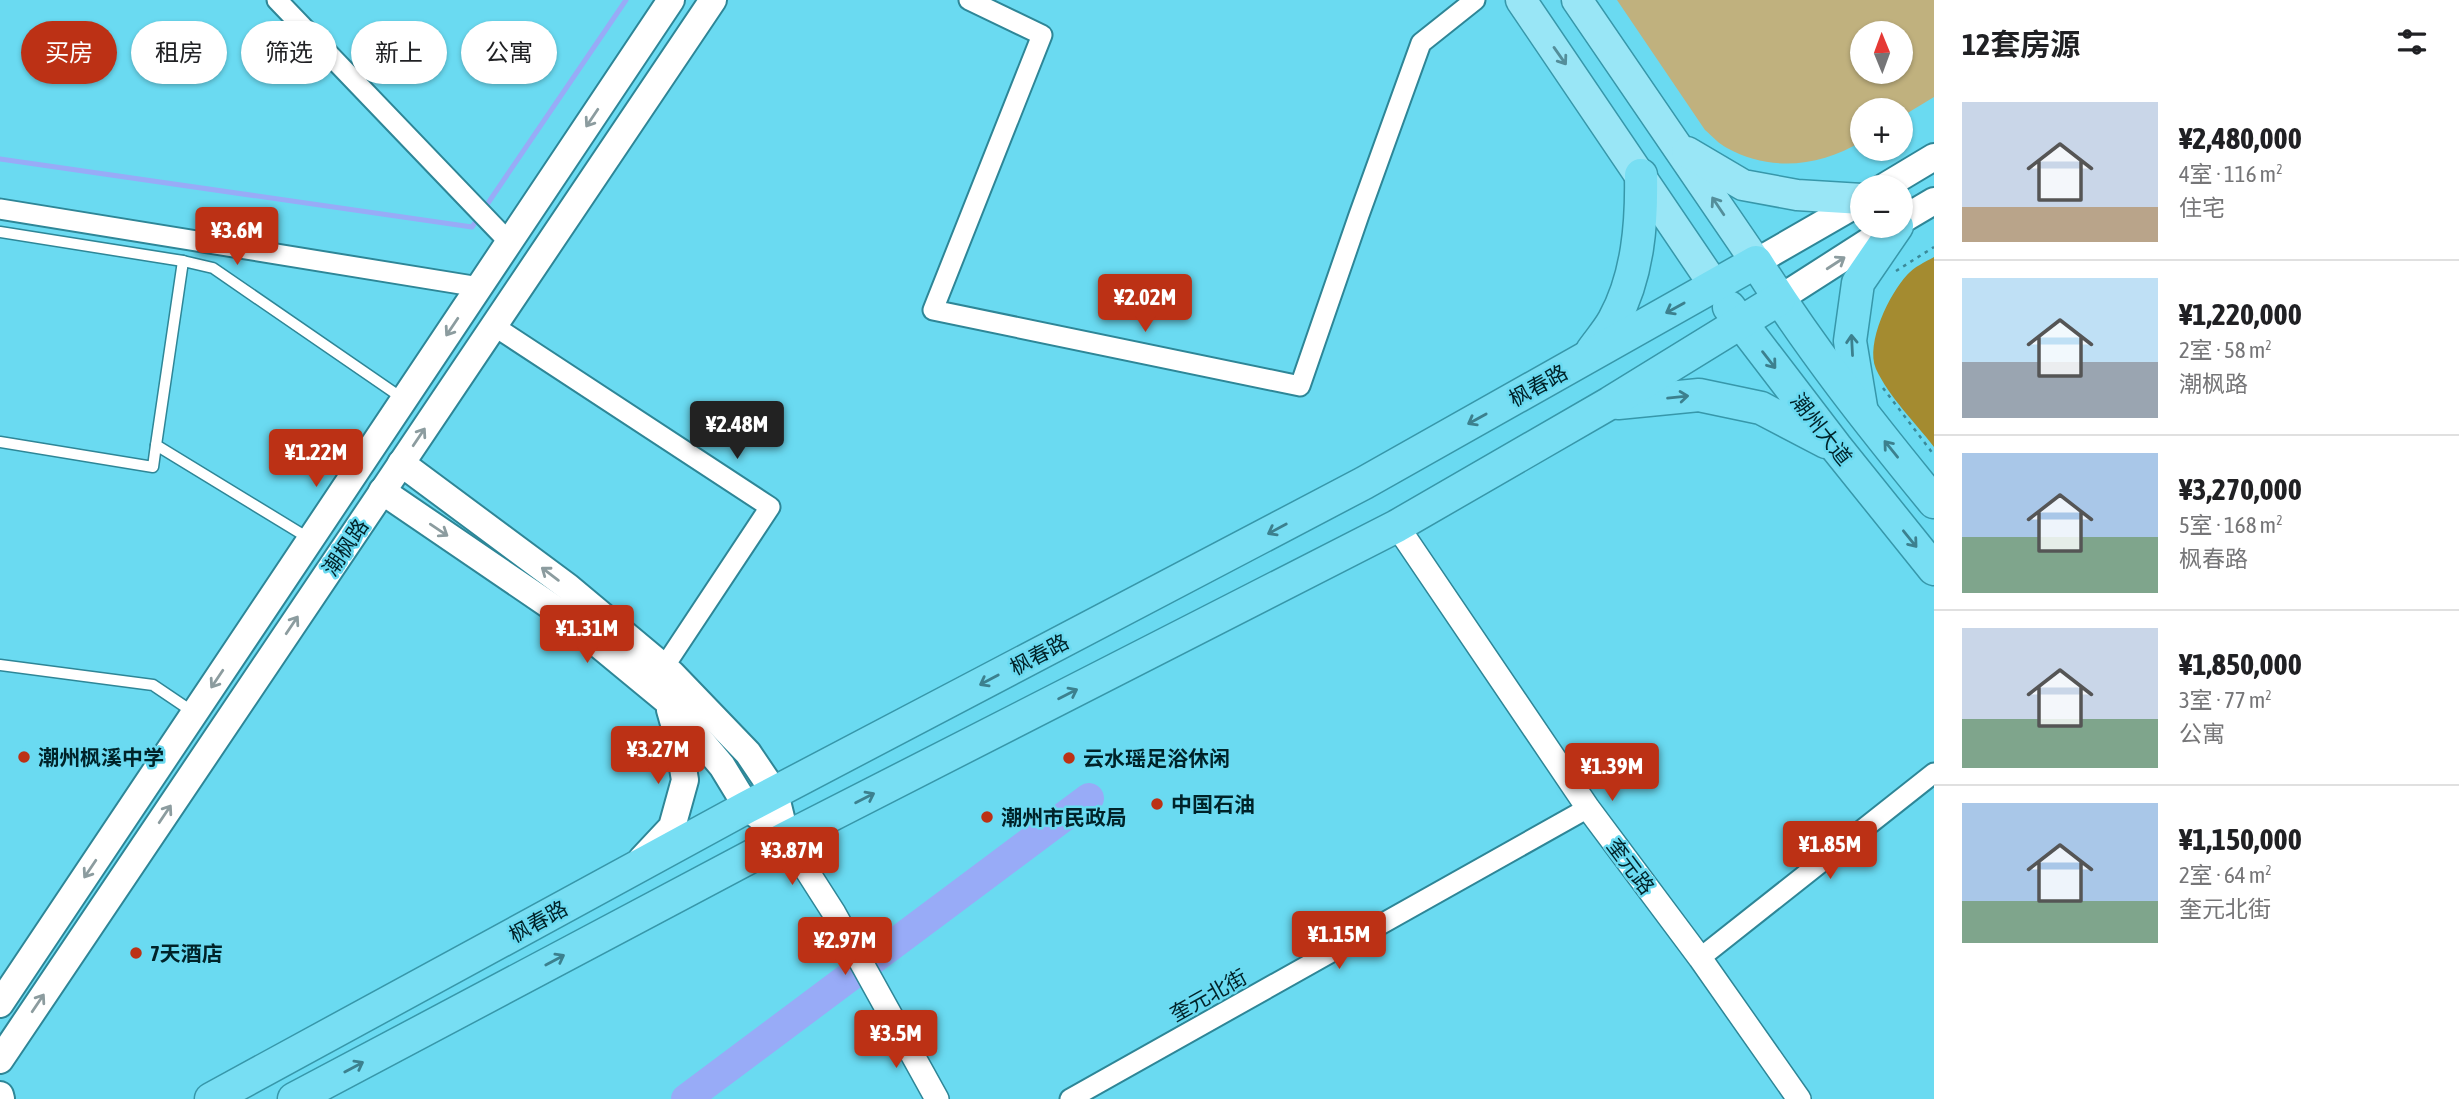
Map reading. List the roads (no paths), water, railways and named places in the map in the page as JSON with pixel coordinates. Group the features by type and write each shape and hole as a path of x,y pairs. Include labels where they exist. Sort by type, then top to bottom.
{"highway":[{"path":"1588,357 1614,319 1630,279 1642,223 1642,175"},
{"path":"1861,412 1850,341 1858,283 1887,238"},
{"name":"枫春路","path":"211,1099 761,800 1364,483 1756,262"},
{"name":"潮州大道","path":"1756,262 1779,299 1861,412 1934,502"},
{"name":"潮州大道","path":"1714,285 1836,447 1934,569"},
{"name":"枫春路","path":"294,1099 786,838 1397,526 1610,403 1779,299"},
{"path":"1610,403 1699,395 1761,408 1836,447"}],"main road":[{"name":"潮枫路","path":"0,1004 671,0"},
{"name":"潮枫路","path":"0,1060 713,0"},
{"path":"1521,0 1714,285"},
{"path":"1577,0 1756,262"},
{"path":"1678,147 1743,185 1797,195 1850,199"},
{"path":"1904,175 1934,157"},
{"path":"1913,214 1934,201"},
{"name":"枫春路","path":"1756,262 1850,207"},
{"name":"枫春路","path":"1779,299 1876,238"},
{"path":"401,463 568,587 664,667 748,753 761,800"},
{"path":"382,491 558,611 667,701 722,766 761,800 786,838"},
{"path":"634,869 672,827 685,780 678,738 667,701"}],"street":[{"path":"276,0 509,242"},
{"path":"969,0 1042,35 933,310 1300,386 1421,43 1475,0"},
{"path":"0,209 479,287"},
{"path":"494,326 770,507 664,667"},
{"name":"奎元路","path":"1397,526 1588,808 1700,958 1799,1099"},
{"path":"1700,958 1934,773"},
{"name":"奎元北街","path":"1070,1099 1588,808"},
{"path":"786,838 834,913 937,1099"}],"lane":[{"path":"0,232 213,268 404,399"},
{"path":"0,442 153,467 183,261"},
{"path":"156,445 310,540"},
{"path":"0,665 153,685 194,713"}],"waterway":[{"path":"484,209 626,0"},
{"path":"0,159 472,227 479,217"},
{"path":"686,1099 1089,798"}],"place":[{"name":"潮州枫溪中学","path":"24,757"},
{"name":"云水瑶足浴休闲","path":"1069,758"},
{"name":"中国石油","path":"1157,804"},
{"name":"潮州市民政局","path":"987,817"},
{"name":"7天酒店","path":"136,953"}]}
